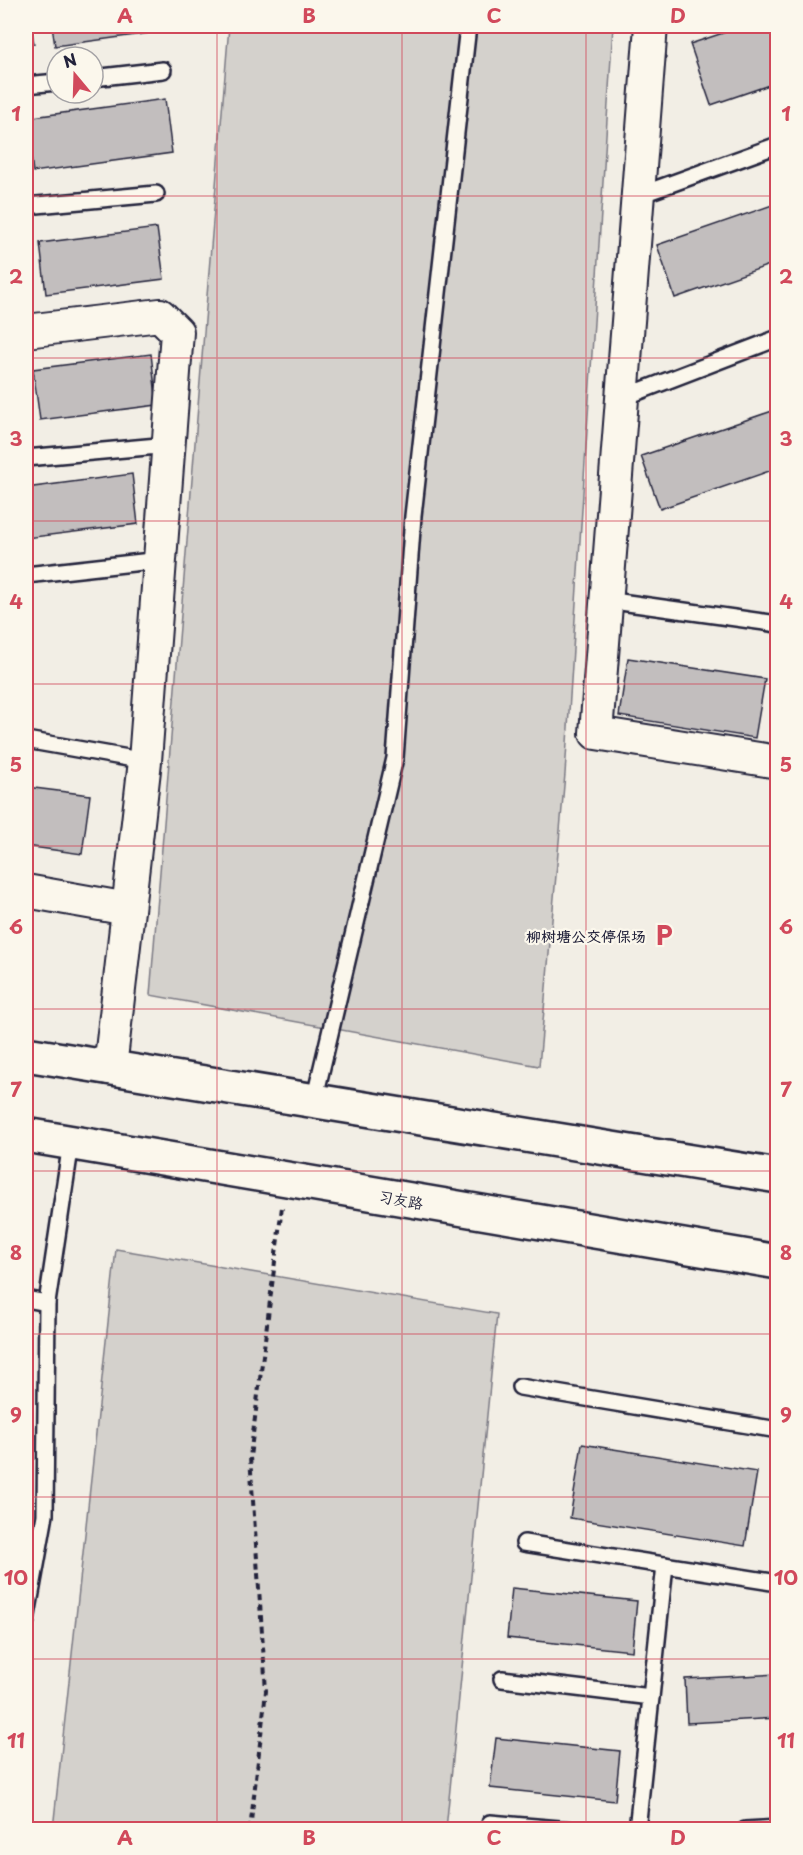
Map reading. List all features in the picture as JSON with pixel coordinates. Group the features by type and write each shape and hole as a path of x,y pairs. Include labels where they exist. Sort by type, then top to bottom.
{"main road":[{"path":"26,1054 777,1176"},
{"name":"习友路","path":"26,1135 777,1262"}],"street":[{"path":"651,26 596,733 777,762"},
{"path":"26,331 160,315 177,332 145,761 110,1068"},
{"path":"26,891 128,909"}],"lane":[{"path":"314,1101 395,758 413,516 468,26"},
{"path":"105,77 163,70"},
{"path":"26,85 45,83"},
{"path":"638,196 777,145"},
{"path":"26,206 156,194"},
{"path":"622,398 777,338"},
{"path":"26,458 169,445"},
{"path":"26,575 160,560"},
{"path":"606,600 777,624"},
{"path":"26,740 145,761"},
{"path":"26,1621 45,1515 47,1302 71,1143"},
{"path":"26,1299 47,1302"},
{"path":"520,1387 777,1430"},
{"path":"524,1543 777,1583"},
{"path":"637,1830 665,1565"},
{"path":"502,1679 651,1697"},
{"path":"490,1823 572,1830"},
{"path":"745,1830 777,1828"}],"path":[{"path":"250,1830 266,1691 250,1457 286,1179"}],"shaded area":[{"path":"229,26 613,26 565,774 539,1066 150,995"},
{"path":"116,1249 497,1314 446,1829 53,1829"}],"building":[{"path":"26,26 31,26 34,44 26,45"},
{"path":"52,26 194,26 62,45 55,45"},
{"path":"744,26 778,26 778,82 711,105 690,44"},
{"path":"165,99 172,153 33,172 26,118"},
{"path":"778,203 778,262 675,298 657,245"},
{"path":"157,228 164,279 46,294 40,243"},
{"path":"151,354 157,405 40,420 33,369"},
{"path":"778,409 778,468 660,509 641,456"},
{"path":"132,474 138,524 26,538 26,488"},
{"path":"628,658 765,679 755,738 619,716"},
{"path":"26,787 90,795 82,854 26,846"},
{"path":"582,1444 757,1472 745,1546 570,1518"},
{"path":"512,1588 637,1601 632,1651 507,1638"},
{"path":"778,1674 778,1718 687,1723 685,1679"},
{"path":"496,1738 620,1751 615,1801 490,1788"}],"place":[{"name":"柳树塘公交停保场","path":"664,935"}]}
